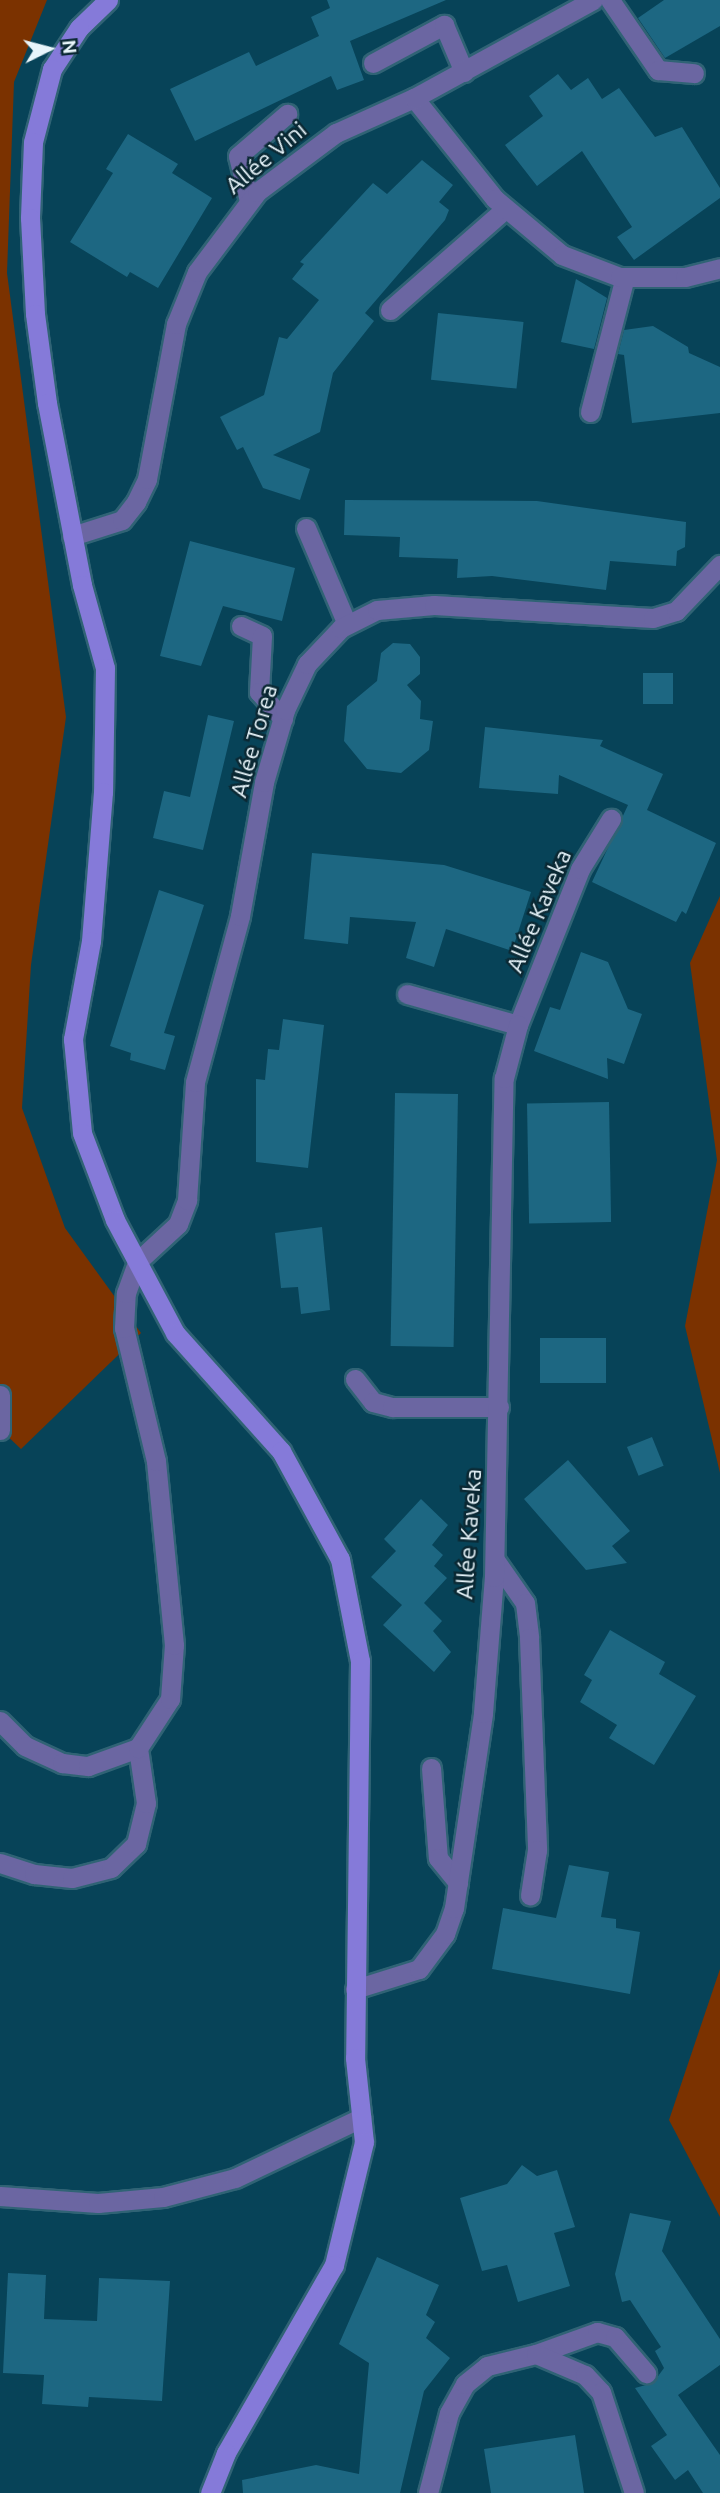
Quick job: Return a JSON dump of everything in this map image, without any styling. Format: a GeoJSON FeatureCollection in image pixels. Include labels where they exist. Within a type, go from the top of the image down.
{"type":"FeatureCollection","features":[{"type":"Feature","properties":{"kind":"main road"},"geometry":{"type":"LineString","coordinates":[[108,0],[79,28],[52,69],[33,142],[35,314],[72,536],[105,668],[103,792],[92,928],[72,1039],[82,1133],[137,1262],[175,1333],[281,1451],[340,1559],[360,1661],[355,1989],[364,2142],[334,2265],[226,2453],[210,2493]]}},
{"type":"Feature","properties":{"kind":"street","name":"Allée Vini"},"geometry":{"type":"LineString","coordinates":[[72,536],[122,520],[136,502],[147,479],[176,324],[197,272],[248,201],[336,133],[414,98],[593,0]]}},
{"type":"Feature","properties":{"kind":"street"},"geometry":{"type":"LineString","coordinates":[[610,0],[658,70],[694,73]]}},
{"type":"Feature","properties":{"kind":"street"},"geometry":{"type":"LineString","coordinates":[[373,64],[444,25],[464,72]]}},
{"type":"Feature","properties":{"kind":"street"},"geometry":{"type":"LineString","coordinates":[[414,98],[505,209],[562,255],[625,277],[685,277],[720,268]]}},
{"type":"Feature","properties":{"kind":"street"},"geometry":{"type":"LineString","coordinates":[[248,201],[238,156],[287,114]]}},
{"type":"Feature","properties":{"kind":"street"},"geometry":{"type":"LineString","coordinates":[[390,310],[505,209]]}},
{"type":"Feature","properties":{"kind":"street"},"geometry":{"type":"LineString","coordinates":[[590,412],[625,277]]}},
{"type":"Feature","properties":{"kind":"street"},"geometry":{"type":"LineString","coordinates":[[306,528],[348,624]]}},
{"type":"Feature","properties":{"kind":"street","name":"Allée Torea"},"geometry":{"type":"LineString","coordinates":[[137,1262],[178,1224],[187,1200],[195,1082],[240,916],[264,782],[283,719],[307,664],[348,624],[377,610],[433,605],[653,618],[676,611],[720,565]]}},
{"type":"Feature","properties":{"kind":"street"},"geometry":{"type":"LineString","coordinates":[[241,625],[262,636],[259,692],[283,719]]}},
{"type":"Feature","properties":{"kind":"street","name":"Allée Kaveka"},"geometry":{"type":"LineString","coordinates":[[355,1989],[419,1969],[445,1934],[458,1883],[483,1713],[495,1560],[503,1078],[518,1025],[580,869],[611,819]]}},
{"type":"Feature","properties":{"kind":"street"},"geometry":{"type":"LineString","coordinates":[[407,994],[518,1025]]}},
{"type":"Feature","properties":{"kind":"street"},"geometry":{"type":"LineString","coordinates":[[0,1721],[25,1746],[62,1763],[88,1766],[138,1748],[170,1699],[174,1645],[156,1461],[124,1328],[127,1293],[137,1262]]}},
{"type":"Feature","properties":{"kind":"street"},"geometry":{"type":"LineString","coordinates":[[355,1380],[373,1402],[392,1407],[499,1407]]}},
{"type":"Feature","properties":{"kind":"street"},"geometry":{"type":"LineString","coordinates":[[0,1395],[0,1430]]}},
{"type":"Feature","properties":{"kind":"street"},"geometry":{"type":"LineString","coordinates":[[495,1560],[525,1603],[529,1638],[537,1850],[530,1895]]}},
{"type":"Feature","properties":{"kind":"street"},"geometry":{"type":"LineString","coordinates":[[0,1863],[72,1878],[111,1868],[136,1843],[146,1803],[138,1748]]}},
{"type":"Feature","properties":{"kind":"street"},"geometry":{"type":"LineString","coordinates":[[431,1768],[438,1858],[458,1883]]}},
{"type":"Feature","properties":{"kind":"street"},"geometry":{"type":"LineString","coordinates":[[0,2196],[98,2203],[163,2197],[234,2178],[362,2118]]}},
{"type":"Feature","properties":{"kind":"street"},"geometry":{"type":"LineString","coordinates":[[428,2493],[449,2413],[465,2385],[486,2365],[536,2354],[597,2332],[615,2337],[646,2373]]}},
{"type":"Feature","properties":{"kind":"street"},"geometry":{"type":"LineString","coordinates":[[536,2354],[585,2375],[601,2392],[634,2493]]}},
{"type":"Feature","properties":{"kind":"shaded area"},"geometry":{"type":"Polygon","coordinates":[[[0,0],[47,0],[14,82],[7,273],[66,717],[31,965],[22,1108],[65,1228],[141,1333],[21,1449],[0,1429],[0,0]]]}},
{"type":"Feature","properties":{"kind":"shaded area"},"geometry":{"type":"Polygon","coordinates":[[[720,896],[720,1473],[685,1326],[717,1160],[690,963],[720,896]]]}},
{"type":"Feature","properties":{"kind":"shaded area"},"geometry":{"type":"Polygon","coordinates":[[[720,1969],[720,2217],[669,2120],[720,1969]]]}},
{"type":"Feature","properties":{"kind":"building"},"geometry":{"type":"Polygon","coordinates":[[[327,0],[446,0],[350,41],[364,80],[337,90],[331,76],[195,141],[170,89],[249,52],[256,66],[319,36],[311,17],[330,8],[327,0]]]}},
{"type":"Feature","properties":{"kind":"building"},"geometry":{"type":"Polygon","coordinates":[[[664,0],[720,0],[720,26],[665,58],[638,18],[664,0]]]}},
{"type":"Feature","properties":{"kind":"building"},"geometry":{"type":"Polygon","coordinates":[[[558,74],[571,90],[588,78],[602,99],[619,88],[655,137],[682,127],[720,188],[720,198],[634,260],[617,237],[632,227],[582,151],[537,186],[505,145],[543,116],[529,96],[558,74]]]}},
{"type":"Feature","properties":{"kind":"building"},"geometry":{"type":"Polygon","coordinates":[[[128,134],[178,164],[172,173],[212,198],[158,288],[130,272],[127,277],[70,242],[113,173],[106,169],[128,134]]]}},
{"type":"Feature","properties":{"kind":"building"},"geometry":{"type":"Polygon","coordinates":[[[422,160],[453,185],[439,202],[449,210],[445,220],[365,313],[374,321],[333,373],[320,432],[273,455],[310,469],[300,500],[263,488],[243,447],[237,450],[220,417],[264,395],[279,337],[287,339],[319,300],[292,279],[304,264],[300,262],[373,183],[387,194],[422,160]]]}},
{"type":"Feature","properties":{"kind":"building"},"geometry":{"type":"Polygon","coordinates":[[[576,279],[607,298],[594,349],[561,342],[576,279]]]}},
{"type":"Feature","properties":{"kind":"building"},"geometry":{"type":"Polygon","coordinates":[[[438,313],[524,322],[517,389],[431,380],[438,313]]]}},
{"type":"Feature","properties":{"kind":"building"},"geometry":{"type":"Polygon","coordinates":[[[653,326],[688,347],[689,353],[720,367],[720,413],[632,423],[624,355],[618,354],[624,330],[653,326]]]}},
{"type":"Feature","properties":{"kind":"building"},"geometry":{"type":"Polygon","coordinates":[[[345,500],[537,501],[686,522],[685,547],[677,551],[676,566],[610,561],[606,590],[492,576],[457,578],[458,559],[399,557],[400,537],[344,535],[345,500]]]}},
{"type":"Feature","properties":{"kind":"building"},"geometry":{"type":"Polygon","coordinates":[[[190,541],[295,568],[282,621],[223,606],[201,666],[160,656],[190,541]]]}},
{"type":"Feature","properties":{"kind":"building"},"geometry":{"type":"Polygon","coordinates":[[[393,643],[410,644],[420,657],[420,674],[407,685],[421,701],[420,719],[433,721],[429,750],[401,773],[367,769],[344,741],[347,706],[377,681],[381,653],[393,643]]]}},
{"type":"Feature","properties":{"kind":"building"},"geometry":{"type":"Polygon","coordinates":[[[643,673],[673,673],[673,704],[643,704],[643,673]]]}},
{"type":"Feature","properties":{"kind":"building"},"geometry":{"type":"Polygon","coordinates":[[[208,715],[234,721],[203,850],[153,838],[164,791],[190,797],[208,715]]]}},
{"type":"Feature","properties":{"kind":"building"},"geometry":{"type":"Polygon","coordinates":[[[485,727],[603,740],[600,746],[663,774],[647,810],[716,843],[686,914],[682,911],[676,922],[592,882],[628,805],[559,775],[558,794],[479,788],[485,727]]]}},
{"type":"Feature","properties":{"kind":"building"},"geometry":{"type":"Polygon","coordinates":[[[312,853],[444,865],[531,892],[512,951],[446,929],[434,967],[406,958],[416,922],[350,917],[348,944],[304,939],[312,853]]]}},
{"type":"Feature","properties":{"kind":"building"},"geometry":{"type":"Polygon","coordinates":[[[159,890],[204,905],[164,1033],[175,1036],[165,1070],[130,1060],[131,1053],[110,1046],[159,890]]]}},
{"type":"Feature","properties":{"kind":"building"},"geometry":{"type":"Polygon","coordinates":[[[581,952],[608,962],[628,1009],[642,1014],[624,1064],[607,1058],[608,1079],[534,1051],[550,1007],[560,1010],[581,952]]]}},
{"type":"Feature","properties":{"kind":"building"},"geometry":{"type":"Polygon","coordinates":[[[283,1019],[324,1025],[308,1168],[256,1162],[256,1079],[265,1080],[268,1049],[279,1050],[283,1019]]]}},
{"type":"Feature","properties":{"kind":"building"},"geometry":{"type":"Polygon","coordinates":[[[395,1093],[458,1094],[454,1347],[391,1346],[395,1093]]]}},
{"type":"Feature","properties":{"kind":"building"},"geometry":{"type":"Polygon","coordinates":[[[609,1102],[611,1222],[529,1223],[527,1103],[609,1102]]]}},
{"type":"Feature","properties":{"kind":"building"},"geometry":{"type":"Polygon","coordinates":[[[322,1227],[330,1310],[301,1314],[298,1287],[281,1288],[275,1233],[322,1227]]]}},
{"type":"Feature","properties":{"kind":"building"},"geometry":{"type":"Polygon","coordinates":[[[540,1338],[606,1338],[606,1383],[540,1383],[540,1338]]]}},
{"type":"Feature","properties":{"kind":"building"},"geometry":{"type":"Polygon","coordinates":[[[652,1437],[664,1466],[639,1476],[627,1447],[652,1437]]]}},
{"type":"Feature","properties":{"kind":"building"},"geometry":{"type":"Polygon","coordinates":[[[568,1460],[630,1531],[612,1546],[627,1563],[586,1570],[524,1499],[568,1460]]]}},
{"type":"Feature","properties":{"kind":"building"},"geometry":{"type":"Polygon","coordinates":[[[421,1499],[448,1525],[432,1545],[443,1555],[434,1566],[447,1578],[424,1603],[442,1621],[433,1631],[451,1652],[434,1672],[383,1625],[402,1605],[371,1577],[396,1551],[384,1539],[421,1499]]]}},
{"type":"Feature","properties":{"kind":"building"},"geometry":{"type":"Polygon","coordinates":[[[610,1630],[665,1662],[659,1674],[696,1696],[654,1765],[609,1738],[617,1725],[580,1702],[592,1680],[584,1675],[610,1630]]]}},
{"type":"Feature","properties":{"kind":"building"},"geometry":{"type":"Polygon","coordinates":[[[569,1865],[609,1872],[601,1917],[616,1919],[616,1928],[640,1932],[630,1994],[492,1969],[503,1908],[556,1918],[569,1865]]]}},
{"type":"Feature","properties":{"kind":"building"},"geometry":{"type":"Polygon","coordinates":[[[522,2165],[537,2176],[557,2170],[575,2227],[554,2233],[570,2286],[518,2302],[507,2265],[482,2271],[460,2198],[507,2184],[522,2165]]]}},
{"type":"Feature","properties":{"kind":"building"},"geometry":{"type":"Polygon","coordinates":[[[630,2213],[671,2221],[662,2251],[720,2339],[720,2365],[678,2395],[720,2455],[720,2493],[703,2493],[688,2470],[675,2480],[651,2446],[667,2435],[635,2388],[653,2383],[664,2368],[655,2351],[661,2347],[630,2300],[622,2302],[615,2274],[630,2213]]]}},
{"type":"Feature","properties":{"kind":"building"},"geometry":{"type":"Polygon","coordinates":[[[377,2257],[439,2285],[426,2315],[435,2322],[426,2338],[450,2358],[424,2391],[400,2493],[243,2493],[242,2480],[316,2465],[359,2474],[369,2363],[339,2344],[377,2257]]]}},
{"type":"Feature","properties":{"kind":"building"},"geometry":{"type":"Polygon","coordinates":[[[8,2273],[46,2275],[44,2319],[97,2321],[99,2278],[170,2281],[162,2401],[89,2397],[88,2407],[42,2404],[44,2375],[3,2373],[8,2273]]]}},
{"type":"Feature","properties":{"kind":"building"},"geometry":{"type":"Polygon","coordinates":[[[575,2435],[584,2493],[491,2493],[484,2449],[575,2435]]]}}]}
